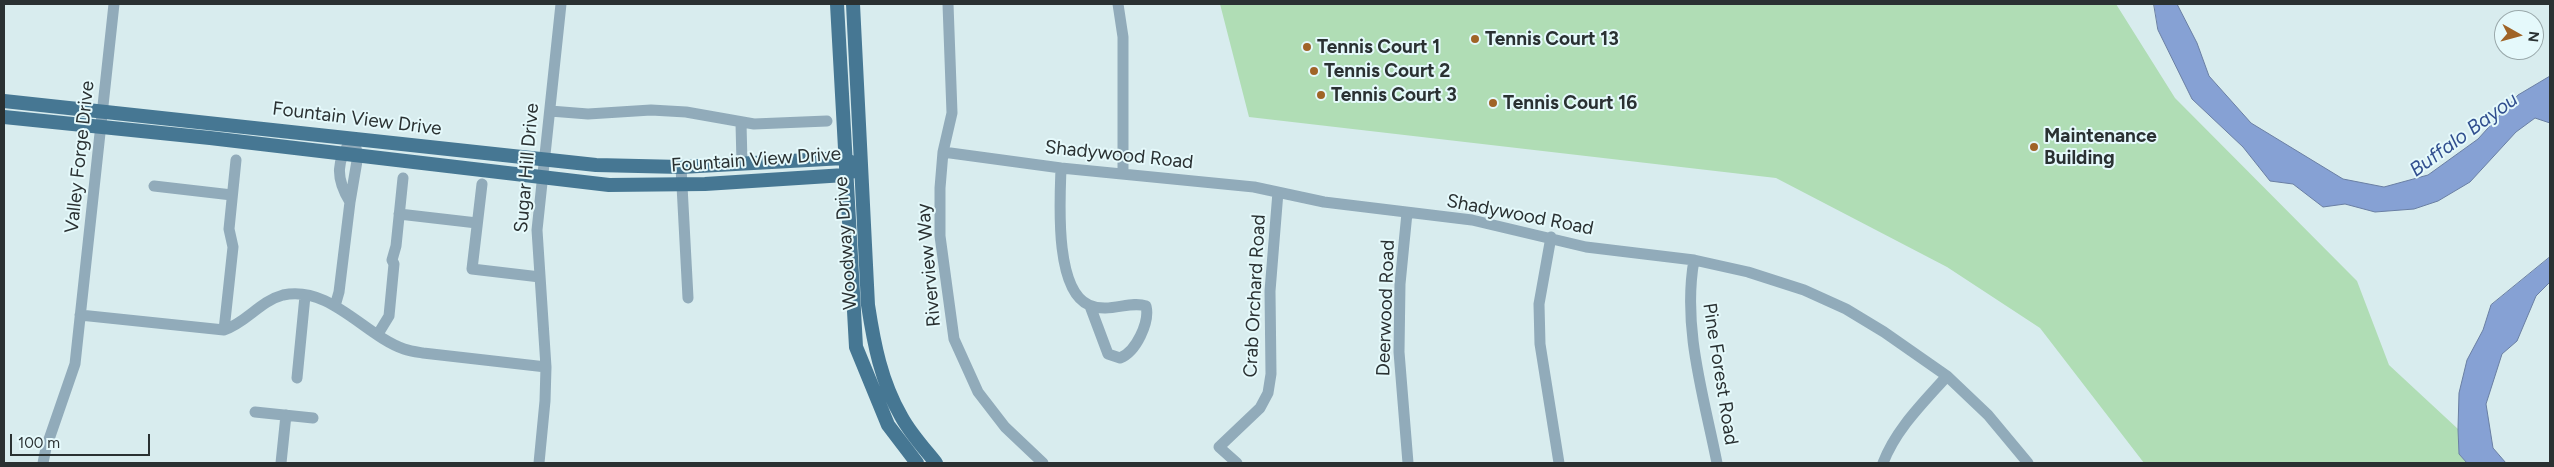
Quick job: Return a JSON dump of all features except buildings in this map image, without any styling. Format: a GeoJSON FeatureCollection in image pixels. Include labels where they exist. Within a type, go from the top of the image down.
{"type":"FeatureCollection","features":[{"type":"Feature","properties":{"kind":"main road","name":"Woodway Drive"},"geometry":{"type":"LineString","coordinates":[[837,4],[852,305],[856,347],[888,425],[917,463]]}},
{"type":"Feature","properties":{"kind":"main road","name":"Woodway Drive"},"geometry":{"type":"LineString","coordinates":[[853,4],[868,305],[873,342],[882,374],[901,417],[936,463]]}},
{"type":"Feature","properties":{"kind":"main road","name":"Fountain View Drive"},"geometry":{"type":"LineString","coordinates":[[4,100],[101,112],[211,121],[596,165],[681,167],[844,158],[860,168]]}},
{"type":"Feature","properties":{"kind":"main road","name":"Fountain View Drive"},"geometry":{"type":"LineString","coordinates":[[4,117],[358,155],[609,185],[681,185],[845,175],[860,168]]}},
{"type":"Feature","properties":{"kind":"main road"},"geometry":{"type":"LineString","coordinates":[[852,305],[868,305]]}},
{"type":"Feature","properties":{"kind":"street","name":"Valley Forge Drive"},"geometry":{"type":"LineString","coordinates":[[44,463],[46,448],[73,371],[114,4]]}},
{"type":"Feature","properties":{"kind":"street","name":"Sugar Hill Drive"},"geometry":{"type":"LineString","coordinates":[[539,463],[545,401],[546,366],[536,230],[561,4]]}},
{"type":"Feature","properties":{"kind":"street","name":"Riverview Way"},"geometry":{"type":"LineString","coordinates":[[948,4],[952,113],[943,152],[940,188],[940,236],[954,338],[978,392],[1005,427],[1043,463]]}},
{"type":"Feature","properties":{"kind":"street"},"geometry":{"type":"LineString","coordinates":[[1118,4],[1123,37],[1123,172]]}},
{"type":"Feature","properties":{"kind":"street"},"geometry":{"type":"LineString","coordinates":[[550,111],[594,114],[642,110],[686,112],[741,123],[767,125],[827,121]]}},
{"type":"Feature","properties":{"kind":"street"},"geometry":{"type":"LineString","coordinates":[[741,123],[742,163]]}},
{"type":"Feature","properties":{"kind":"street"},"geometry":{"type":"LineString","coordinates":[[350,202],[340,186],[341,154],[353,138]]}},
{"type":"Feature","properties":{"kind":"street"},"geometry":{"type":"LineString","coordinates":[[335,306],[339,292],[358,155],[353,138]]}},
{"type":"Feature","properties":{"kind":"street","name":"Shadywood Road"},"geometry":{"type":"LineString","coordinates":[[943,152],[1061,168],[1123,172],[1254,187],[1407,213],[1472,220],[1551,237],[1586,247],[1694,260],[1748,272],[1804,290],[1846,309],[1884,332],[1947,376],[1988,415],[2028,463]]}},
{"type":"Feature","properties":{"kind":"street"},"geometry":{"type":"LineString","coordinates":[[224,330],[233,247],[229,229],[236,160]]}},
{"type":"Feature","properties":{"kind":"street"},"geometry":{"type":"LineString","coordinates":[[681,167],[688,298]]}},
{"type":"Feature","properties":{"kind":"street"},"geometry":{"type":"LineString","coordinates":[[1061,168],[1060,217],[1069,279],[1080,299],[1090,306],[1115,309],[1140,303],[1146,306],[1148,313],[1131,352],[1120,358],[1108,354],[1090,306]]}},
{"type":"Feature","properties":{"kind":"street"},"geometry":{"type":"LineString","coordinates":[[378,334],[389,316],[394,264],[392,260],[396,246],[403,178]]}},
{"type":"Feature","properties":{"kind":"street"},"geometry":{"type":"LineString","coordinates":[[482,184],[472,269],[540,277]]}},
{"type":"Feature","properties":{"kind":"street"},"geometry":{"type":"LineString","coordinates":[[154,186],[232,195]]}},
{"type":"Feature","properties":{"kind":"street","name":"Crab Orchard Road"},"geometry":{"type":"LineString","coordinates":[[1237,463],[1219,447],[1260,408],[1268,393],[1270,291],[1278,192]]}},
{"type":"Feature","properties":{"kind":"street","name":"Deerwood Road"},"geometry":{"type":"LineString","coordinates":[[1407,213],[1400,284],[1398,352],[1408,463]]}},
{"type":"Feature","properties":{"kind":"street"},"geometry":{"type":"LineString","coordinates":[[399,214],[478,223]]}},
{"type":"Feature","properties":{"kind":"street"},"geometry":{"type":"LineString","coordinates":[[1551,237],[1539,304],[1540,334],[1559,463]]}},
{"type":"Feature","properties":{"kind":"street","name":"Pine Forest Road"},"geometry":{"type":"LineString","coordinates":[[1694,260],[1689,287],[1690,325],[1717,463]]}},
{"type":"Feature","properties":{"kind":"street"},"geometry":{"type":"LineString","coordinates":[[80,314],[224,330],[235,327],[269,301],[283,295],[305,296],[319,298],[335,306],[403,349],[423,353],[546,366]]}},
{"type":"Feature","properties":{"kind":"street"},"geometry":{"type":"LineString","coordinates":[[296,378],[305,296]]}},
{"type":"Feature","properties":{"kind":"street"},"geometry":{"type":"LineString","coordinates":[[1883,463],[1889,448],[1910,418],[1947,376]]}},
{"type":"Feature","properties":{"kind":"street"},"geometry":{"type":"LineString","coordinates":[[255,412],[313,418]]}},
{"type":"Feature","properties":{"kind":"street"},"geometry":{"type":"LineString","coordinates":[[280,463],[286,415]]}},
{"type":"Feature","properties":{"kind":"green space"},"geometry":{"type":"Polygon","coordinates":[[[1220,4],[2116,4],[2175,98],[2357,281],[2389,365],[2458,429],[2459,454],[2467,463],[2144,463],[2040,328],[1947,267],[1776,178],[1249,117],[1220,4]]]}},
{"type":"Feature","properties":{"kind":"water"},"geometry":{"type":"Polygon","coordinates":[[[2154,4],[2177,4],[2197,43],[2209,76],[2251,123],[2343,179],[2384,187],[2428,175],[2478,139],[2518,95],[2550,76],[2550,123],[2535,118],[2516,132],[2470,182],[2438,201],[2414,209],[2375,212],[2345,204],[2323,207],[2293,184],[2270,181],[2243,147],[2192,99],[2158,30],[2154,4]]]}},
{"type":"Feature","properties":{"kind":"water"},"geometry":{"type":"Polygon","coordinates":[[[2550,257],[2550,282],[2536,296],[2517,341],[2502,354],[2486,404],[2493,448],[2506,463],[2467,463],[2459,454],[2458,429],[2459,393],[2467,360],[2483,330],[2491,305],[2550,257]]]}},
{"type":"Feature","properties":{"kind":"place","name":"Tennis Court 13"},"geometry":{"type":"Point","coordinates":[1475,39]}},
{"type":"Feature","properties":{"kind":"place","name":"Tennis Court 1"},"geometry":{"type":"Point","coordinates":[1307,47]}},
{"type":"Feature","properties":{"kind":"place","name":"Tennis Court 2"},"geometry":{"type":"Point","coordinates":[1314,71]}},
{"type":"Feature","properties":{"kind":"place","name":"Tennis Court 3"},"geometry":{"type":"Point","coordinates":[1321,95]}},
{"type":"Feature","properties":{"kind":"place","name":"Tennis Court 16"},"geometry":{"type":"Point","coordinates":[1493,103]}},
{"type":"Feature","properties":{"kind":"place","name":"Maintenance Building"},"geometry":{"type":"Point","coordinates":[2034,147]}},
{"type":"Feature","properties":{"kind":"water label","name":"Buffalo Bayou"},"geometry":{"type":"Point","coordinates":[2464,135]}}]}
